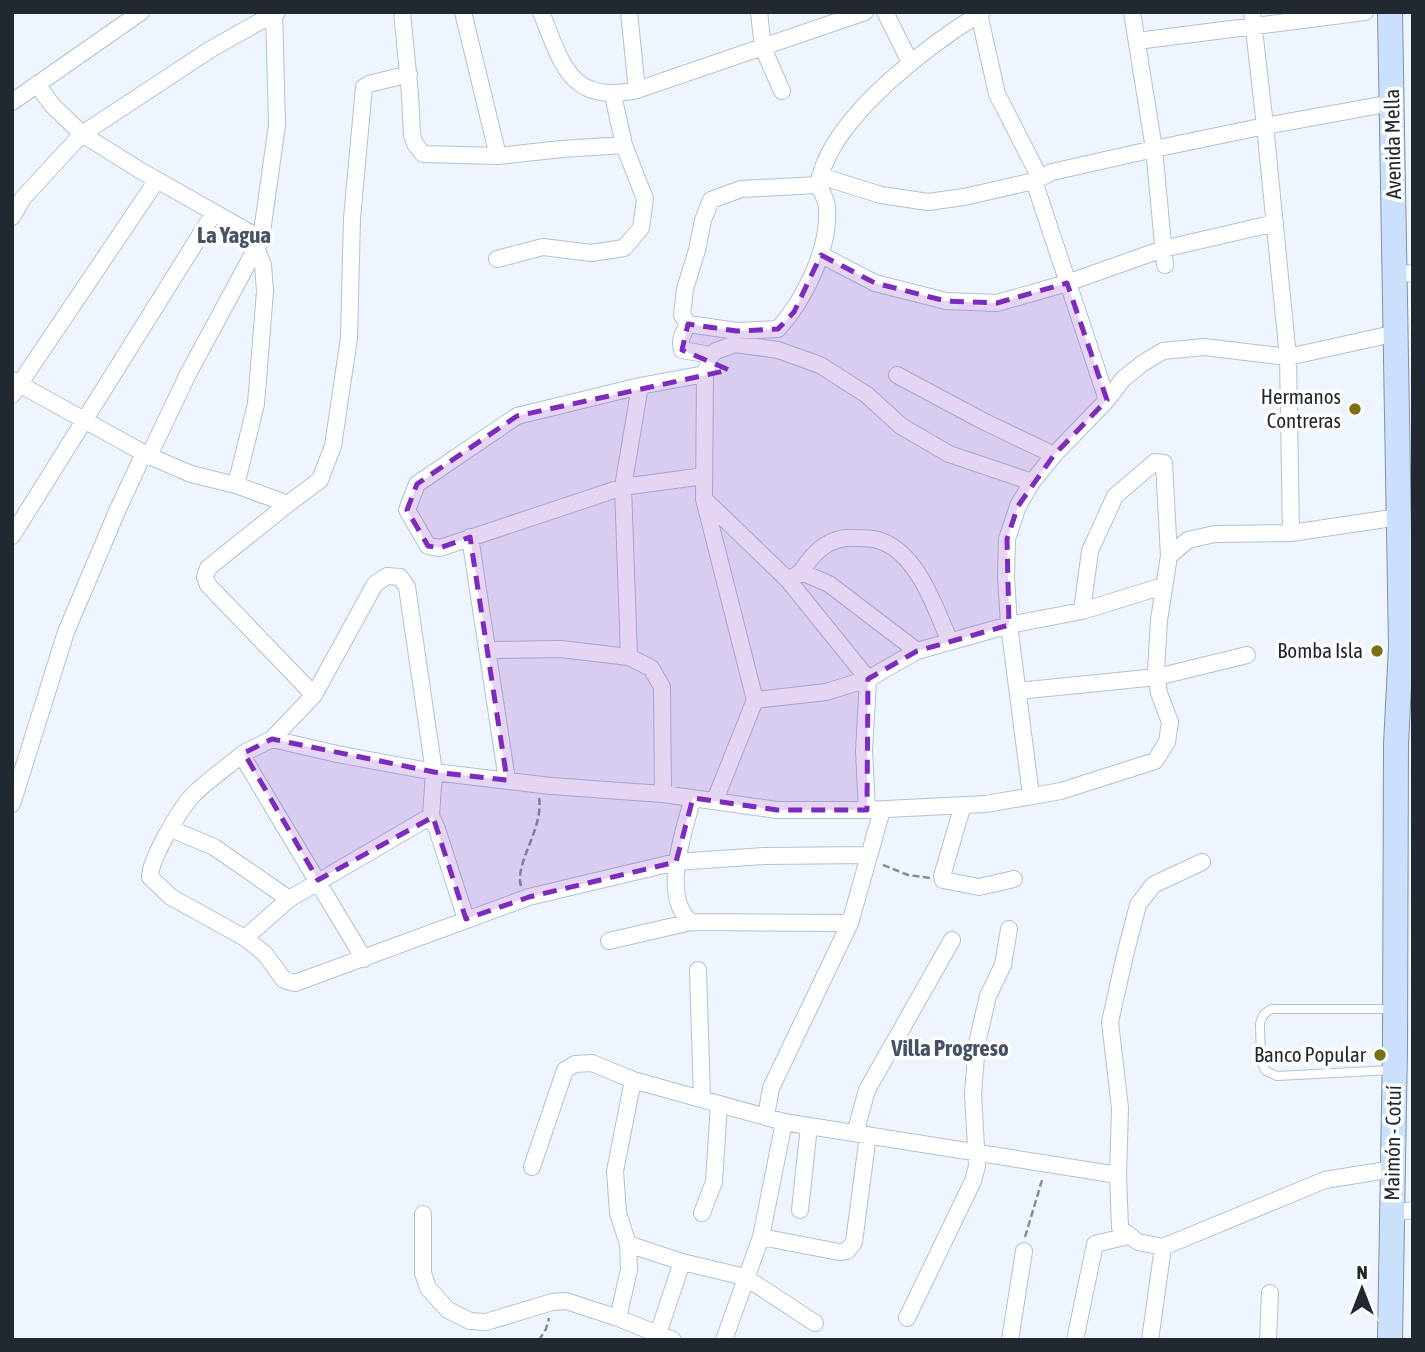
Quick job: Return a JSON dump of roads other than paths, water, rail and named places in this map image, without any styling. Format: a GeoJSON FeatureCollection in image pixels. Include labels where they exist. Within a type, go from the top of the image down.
{"type":"FeatureCollection","features":[{"type":"Feature","properties":{"kind":"main road","name":"Avenida Mella"},"geometry":{"type":"LineString","coordinates":[[1390,12],[1395,194],[1403,274]]}},
{"type":"Feature","properties":{"kind":"main road","name":"Maimón - Cotuí"},"geometry":{"type":"LineString","coordinates":[[1390,1340],[1402,1212],[1393,1169],[1401,1055],[1395,1009],[1407,647],[1406,576],[1399,517],[1405,380],[1396,333],[1403,274]]}},
{"type":"Feature","properties":{"kind":"street"},"geometry":{"type":"LineString","coordinates":[[12,102],[141,12]]}},
{"type":"Feature","properties":{"kind":"street"},"geometry":{"type":"LineString","coordinates":[[402,12],[412,135],[423,154],[498,156],[624,145]]}},
{"type":"Feature","properties":{"kind":"street"},"geometry":{"type":"LineString","coordinates":[[463,12],[498,156]]}},
{"type":"Feature","properties":{"kind":"street"},"geometry":{"type":"LineString","coordinates":[[541,12],[560,61],[571,75],[587,89],[614,95],[637,90],[865,12]]}},
{"type":"Feature","properties":{"kind":"street"},"geometry":{"type":"LineString","coordinates":[[629,12],[637,90]]}},
{"type":"Feature","properties":{"kind":"street"},"geometry":{"type":"LineString","coordinates":[[759,12],[763,48],[782,91]]}},
{"type":"Feature","properties":{"kind":"street"},"geometry":{"type":"LineString","coordinates":[[885,12],[910,62]]}},
{"type":"Feature","properties":{"kind":"street"},"geometry":{"type":"LineString","coordinates":[[1132,12],[1154,149],[1164,257]]}},
{"type":"Feature","properties":{"kind":"street"},"geometry":{"type":"LineString","coordinates":[[1137,41],[1253,18],[1365,12]]}},
{"type":"Feature","properties":{"kind":"street"},"geometry":{"type":"LineString","coordinates":[[12,218],[23,198],[82,134],[211,49],[275,13],[277,125],[258,243],[118,509],[66,632],[12,804]]}},
{"type":"Feature","properties":{"kind":"street"},"geometry":{"type":"LineString","coordinates":[[1107,400],[1037,179],[998,94],[981,13],[910,62],[835,142],[819,180],[827,204],[826,232],[821,256],[794,312],[778,329],[737,331],[688,324],[682,315],[685,289],[711,200],[741,189],[819,180],[881,195],[928,202],[964,197],[1037,179],[1052,172],[1154,149],[1392,103]]}},
{"type":"Feature","properties":{"kind":"street"},"geometry":{"type":"LineString","coordinates":[[1253,18],[1288,358],[1290,533]]}},
{"type":"Feature","properties":{"kind":"street"},"geometry":{"type":"LineString","coordinates":[[314,695],[208,585],[205,577],[208,568],[320,480],[333,446],[349,338],[352,218],[364,87],[369,83],[408,74]]}},
{"type":"Feature","properties":{"kind":"street"},"geometry":{"type":"LineString","coordinates":[[37,84],[52,105],[82,134],[214,213],[258,243],[265,291],[256,404],[236,485]]}},
{"type":"Feature","properties":{"kind":"street"},"geometry":{"type":"LineString","coordinates":[[498,259],[543,247],[591,253],[624,248],[641,228],[645,199],[624,145],[614,95]]}},
{"type":"Feature","properties":{"kind":"street"},"geometry":{"type":"LineString","coordinates":[[156,180],[15,386],[191,474],[236,485],[288,504]]}},
{"type":"Feature","properties":{"kind":"street"},"geometry":{"type":"LineString","coordinates":[[12,537],[83,419],[214,213]]}},
{"type":"Feature","properties":{"kind":"street"},"geometry":{"type":"LineString","coordinates":[[821,256],[875,283],[946,301],[997,303],[1275,223]]}},
{"type":"Feature","properties":{"kind":"street"},"geometry":{"type":"LineString","coordinates":[[688,324],[683,333],[682,350],[711,355]]}},
{"type":"Feature","properties":{"kind":"street"},"geometry":{"type":"LineString","coordinates":[[1031,795],[1009,625],[1006,577],[1007,539],[1018,506],[1032,482],[1124,379],[1163,351],[1204,347],[1288,358],[1396,333]]}},
{"type":"Feature","properties":{"kind":"street"},"geometry":{"type":"LineString","coordinates":[[715,800],[755,700],[704,499],[705,374],[711,355],[735,344],[778,350],[820,365],[867,395],[901,426],[949,454],[1032,482]]}},
{"type":"Feature","properties":{"kind":"street"},"geometry":{"type":"LineString","coordinates":[[704,476],[623,487],[440,548],[428,546],[407,510],[417,484],[517,416],[640,386],[705,374]]}},
{"type":"Feature","properties":{"kind":"street"},"geometry":{"type":"LineString","coordinates":[[897,375],[1054,455]]}},
{"type":"Feature","properties":{"kind":"street"},"geometry":{"type":"LineString","coordinates":[[629,657],[623,487],[640,386]]}},
{"type":"Feature","properties":{"kind":"street"},"geometry":{"type":"LineString","coordinates":[[272,739],[434,772],[533,784],[663,794],[777,810],[874,810],[986,804],[1061,792],[1155,761],[1167,742],[1170,722],[1159,692],[1156,646],[1169,556],[1164,463],[1155,462],[1115,496],[1090,551],[1082,611]]}},
{"type":"Feature","properties":{"kind":"street"},"geometry":{"type":"LineString","coordinates":[[704,499],[795,576],[868,679],[864,751],[874,810],[869,855],[850,923],[771,1088],[766,1116]]}},
{"type":"Feature","properties":{"kind":"street"},"geometry":{"type":"LineString","coordinates":[[1169,556],[1188,540],[1215,534],[1290,533],[1399,517]]}},
{"type":"Feature","properties":{"kind":"street"},"geometry":{"type":"LineString","coordinates":[[470,537],[508,780]]}},
{"type":"Feature","properties":{"kind":"street"},"geometry":{"type":"LineString","coordinates":[[795,576],[823,545],[845,537],[877,540],[897,550],[924,582],[950,642]]}},
{"type":"Feature","properties":{"kind":"street"},"geometry":{"type":"LineString","coordinates":[[466,919],[431,816],[434,772],[407,587],[400,577],[387,576],[375,584],[314,695],[272,739],[244,753],[192,796],[150,869],[150,877],[172,897],[245,938],[265,954],[284,980],[295,983],[529,897],[676,862],[764,856],[869,855]]}},
{"type":"Feature","properties":{"kind":"street"},"geometry":{"type":"LineString","coordinates":[[795,576],[829,584],[916,651]]}},
{"type":"Feature","properties":{"kind":"street"},"geometry":{"type":"LineString","coordinates":[[755,700],[826,692],[868,679],[916,651],[1009,625],[1082,611],[1163,586]]}},
{"type":"Feature","properties":{"kind":"street"},"geometry":{"type":"LineString","coordinates":[[487,650],[561,649],[629,657],[650,668],[662,687],[663,794]]}},
{"type":"Feature","properties":{"kind":"street"},"geometry":{"type":"LineString","coordinates":[[1018,691],[1157,677],[1247,655]]}},
{"type":"Feature","properties":{"kind":"street"},"geometry":{"type":"LineString","coordinates":[[244,753],[244,759],[364,959]]}},
{"type":"Feature","properties":{"kind":"street"},"geometry":{"type":"LineString","coordinates":[[691,922],[678,906],[676,862],[693,798]]}},
{"type":"Feature","properties":{"kind":"street"},"geometry":{"type":"LineString","coordinates":[[963,805],[943,880],[979,887],[1014,878]]}},
{"type":"Feature","properties":{"kind":"street"},"geometry":{"type":"LineString","coordinates":[[245,938],[289,899],[431,816]]}},
{"type":"Feature","properties":{"kind":"street"},"geometry":{"type":"LineString","coordinates":[[171,829],[214,847],[289,899]]}},
{"type":"Feature","properties":{"kind":"street"},"geometry":{"type":"LineString","coordinates":[[1202,862],[1153,885],[1138,905],[1110,1022],[1120,1108],[1120,1228],[1138,1242],[1163,1247],[1325,1180],[1393,1169]]}},
{"type":"Feature","properties":{"kind":"street"},"geometry":{"type":"LineString","coordinates":[[609,941],[691,922],[850,923]]}},
{"type":"Feature","properties":{"kind":"street"},"geometry":{"type":"LineString","coordinates":[[906,1318],[973,1181],[976,1152],[973,1094],[976,1043],[988,996],[1003,965],[1009,929]]}},
{"type":"Feature","properties":{"kind":"street"},"geometry":{"type":"LineString","coordinates":[[761,1237],[839,1252],[847,1251],[853,1242],[867,1090],[952,940]]}},
{"type":"Feature","properties":{"kind":"street"},"geometry":{"type":"LineString","coordinates":[[698,970],[702,1099]]}},
{"type":"Feature","properties":{"kind":"street"},"geometry":{"type":"LineString","coordinates":[[531,1167],[565,1070],[575,1065],[592,1063],[633,1080],[783,1122],[1118,1175]]}},
{"type":"Feature","properties":{"kind":"street"},"geometry":{"type":"LineString","coordinates":[[618,1318],[629,1270],[628,1244],[618,1213],[615,1171],[633,1080]]}},
{"type":"Feature","properties":{"kind":"street"},"geometry":{"type":"LineString","coordinates":[[702,1213],[714,1182],[719,1104]]}},
{"type":"Feature","properties":{"kind":"street"},"geometry":{"type":"LineString","coordinates":[[724,1340],[761,1237],[783,1122]]}},
{"type":"Feature","properties":{"kind":"street"},"geometry":{"type":"LineString","coordinates":[[800,1210],[809,1126]]}},
{"type":"Feature","properties":{"kind":"street"},"geometry":{"type":"LineString","coordinates":[[423,1214],[423,1273],[428,1288],[448,1310],[470,1321],[486,1322],[552,1302],[566,1301],[665,1337],[682,1262]]}},
{"type":"Feature","properties":{"kind":"street"},"geometry":{"type":"LineString","coordinates":[[1075,1340],[1095,1244],[1128,1236]]}},
{"type":"Feature","properties":{"kind":"street"},"geometry":{"type":"LineString","coordinates":[[628,1244],[682,1262],[745,1277],[815,1323]]}},
{"type":"Feature","properties":{"kind":"street"},"geometry":{"type":"LineString","coordinates":[[1150,1340],[1163,1247]]}},
{"type":"Feature","properties":{"kind":"street"},"geometry":{"type":"LineString","coordinates":[[1010,1340],[1024,1251]]}},
{"type":"Feature","properties":{"kind":"street"},"geometry":{"type":"LineString","coordinates":[[1268,1340],[1270,1293]]}},
{"type":"Feature","properties":{"kind":"lane"},"geometry":{"type":"LineString","coordinates":[[1395,1009],[1271,1009],[1264,1014],[1260,1023],[1261,1062],[1266,1071],[1277,1076],[1401,1055]]}},
{"type":"Feature","properties":{"kind":"place","name":"Hermanos Contreras"},"geometry":{"type":"Point","coordinates":[1355,409]}},
{"type":"Feature","properties":{"kind":"place","name":"Bomba Isla"},"geometry":{"type":"Point","coordinates":[1377,651]}},
{"type":"Feature","properties":{"kind":"place","name":"Banco Popular"},"geometry":{"type":"Point","coordinates":[1380,1055]}},
{"type":"Feature","properties":{"kind":"district","name":"La Yagua"},"geometry":{"type":"Point","coordinates":[234,235]}},
{"type":"Feature","properties":{"kind":"district","name":"Villa Progreso"},"geometry":{"type":"Point","coordinates":[950,1048]}}]}
